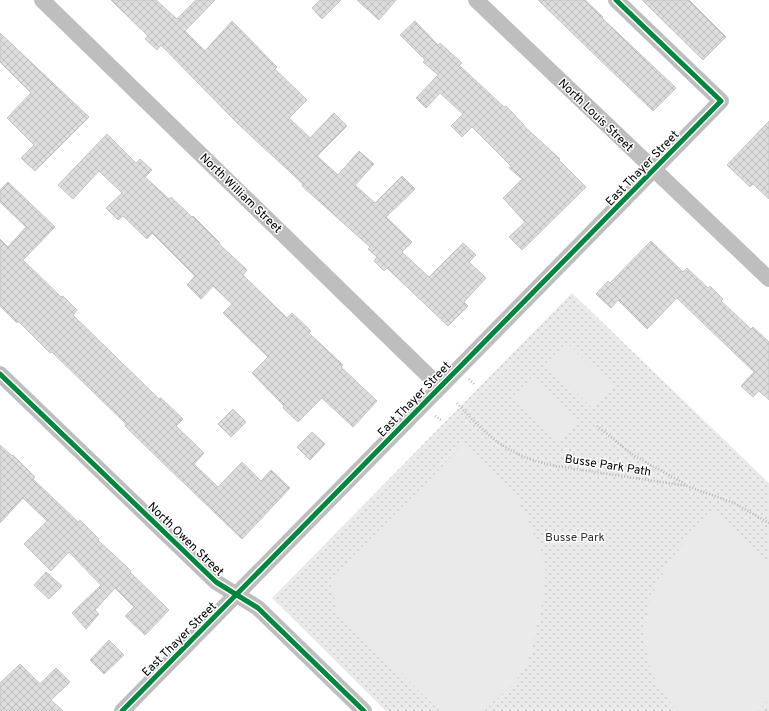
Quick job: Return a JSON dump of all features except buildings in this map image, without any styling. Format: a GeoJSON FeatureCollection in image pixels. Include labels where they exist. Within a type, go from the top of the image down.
{"type":"FeatureCollection","features":[{"type":"Feature","properties":{"kind":"street","name":"North William Street"},"geometry":{"type":"LineString","coordinates":[[42,0],[440,386]]}},
{"type":"Feature","properties":{"kind":"street","name":"North Louis Street"},"geometry":{"type":"LineString","coordinates":[[476,0],[769,279]]}},
{"type":"Feature","properties":{"kind":"street","name":"East Thayer Street"},"geometry":{"type":"LineString","coordinates":[[122,711],[721,101],[616,0]]}},
{"type":"Feature","properties":{"kind":"street","name":"North Owen Street"},"geometry":{"type":"LineString","coordinates":[[0,374],[216,582],[236,596],[258,608],[364,711]]}},
{"type":"Feature","properties":{"kind":"path"},"geometry":{"type":"LineString","coordinates":[[597,426],[633,455],[687,486]]}},
{"type":"Feature","properties":{"kind":"green space","name":"Busse Park"},"geometry":{"type":"Polygon","coordinates":[[[572,293],[769,483],[769,711],[386,711],[272,598],[572,293]]]}},
{"type":"Feature","properties":{"kind":"green space"},"geometry":{"type":"Polygon","coordinates":[[[567,343],[612,386],[591,407],[546,364],[567,343]]]}},
{"type":"Feature","properties":{"kind":"green space"},"geometry":{"type":"Polygon","coordinates":[[[533,377],[578,421],[557,442],[513,398],[533,377]]]}},
{"type":"Feature","properties":{"kind":"green space"},"geometry":{"type":"Polygon","coordinates":[[[464,443],[501,478],[512,491],[523,509],[540,548],[546,571],[545,592],[531,653],[526,667],[516,681],[484,711],[440,711],[338,614],[331,584],[464,443]]]}},
{"type":"Feature","properties":{"kind":"green space"},"geometry":{"type":"Polygon","coordinates":[[[713,511],[769,562],[769,699],[758,711],[678,711],[657,684],[649,664],[645,643],[645,631],[650,599],[657,583],[678,550],[713,511]]]}},
{"type":"Feature","properties":{"kind":"cycle path"},"geometry":{"type":"LineString","coordinates":[[122,711],[721,101],[616,0]]}},
{"type":"Feature","properties":{"kind":"cycle path"},"geometry":{"type":"LineString","coordinates":[[0,374],[216,582],[258,608],[364,711]]}}]}
